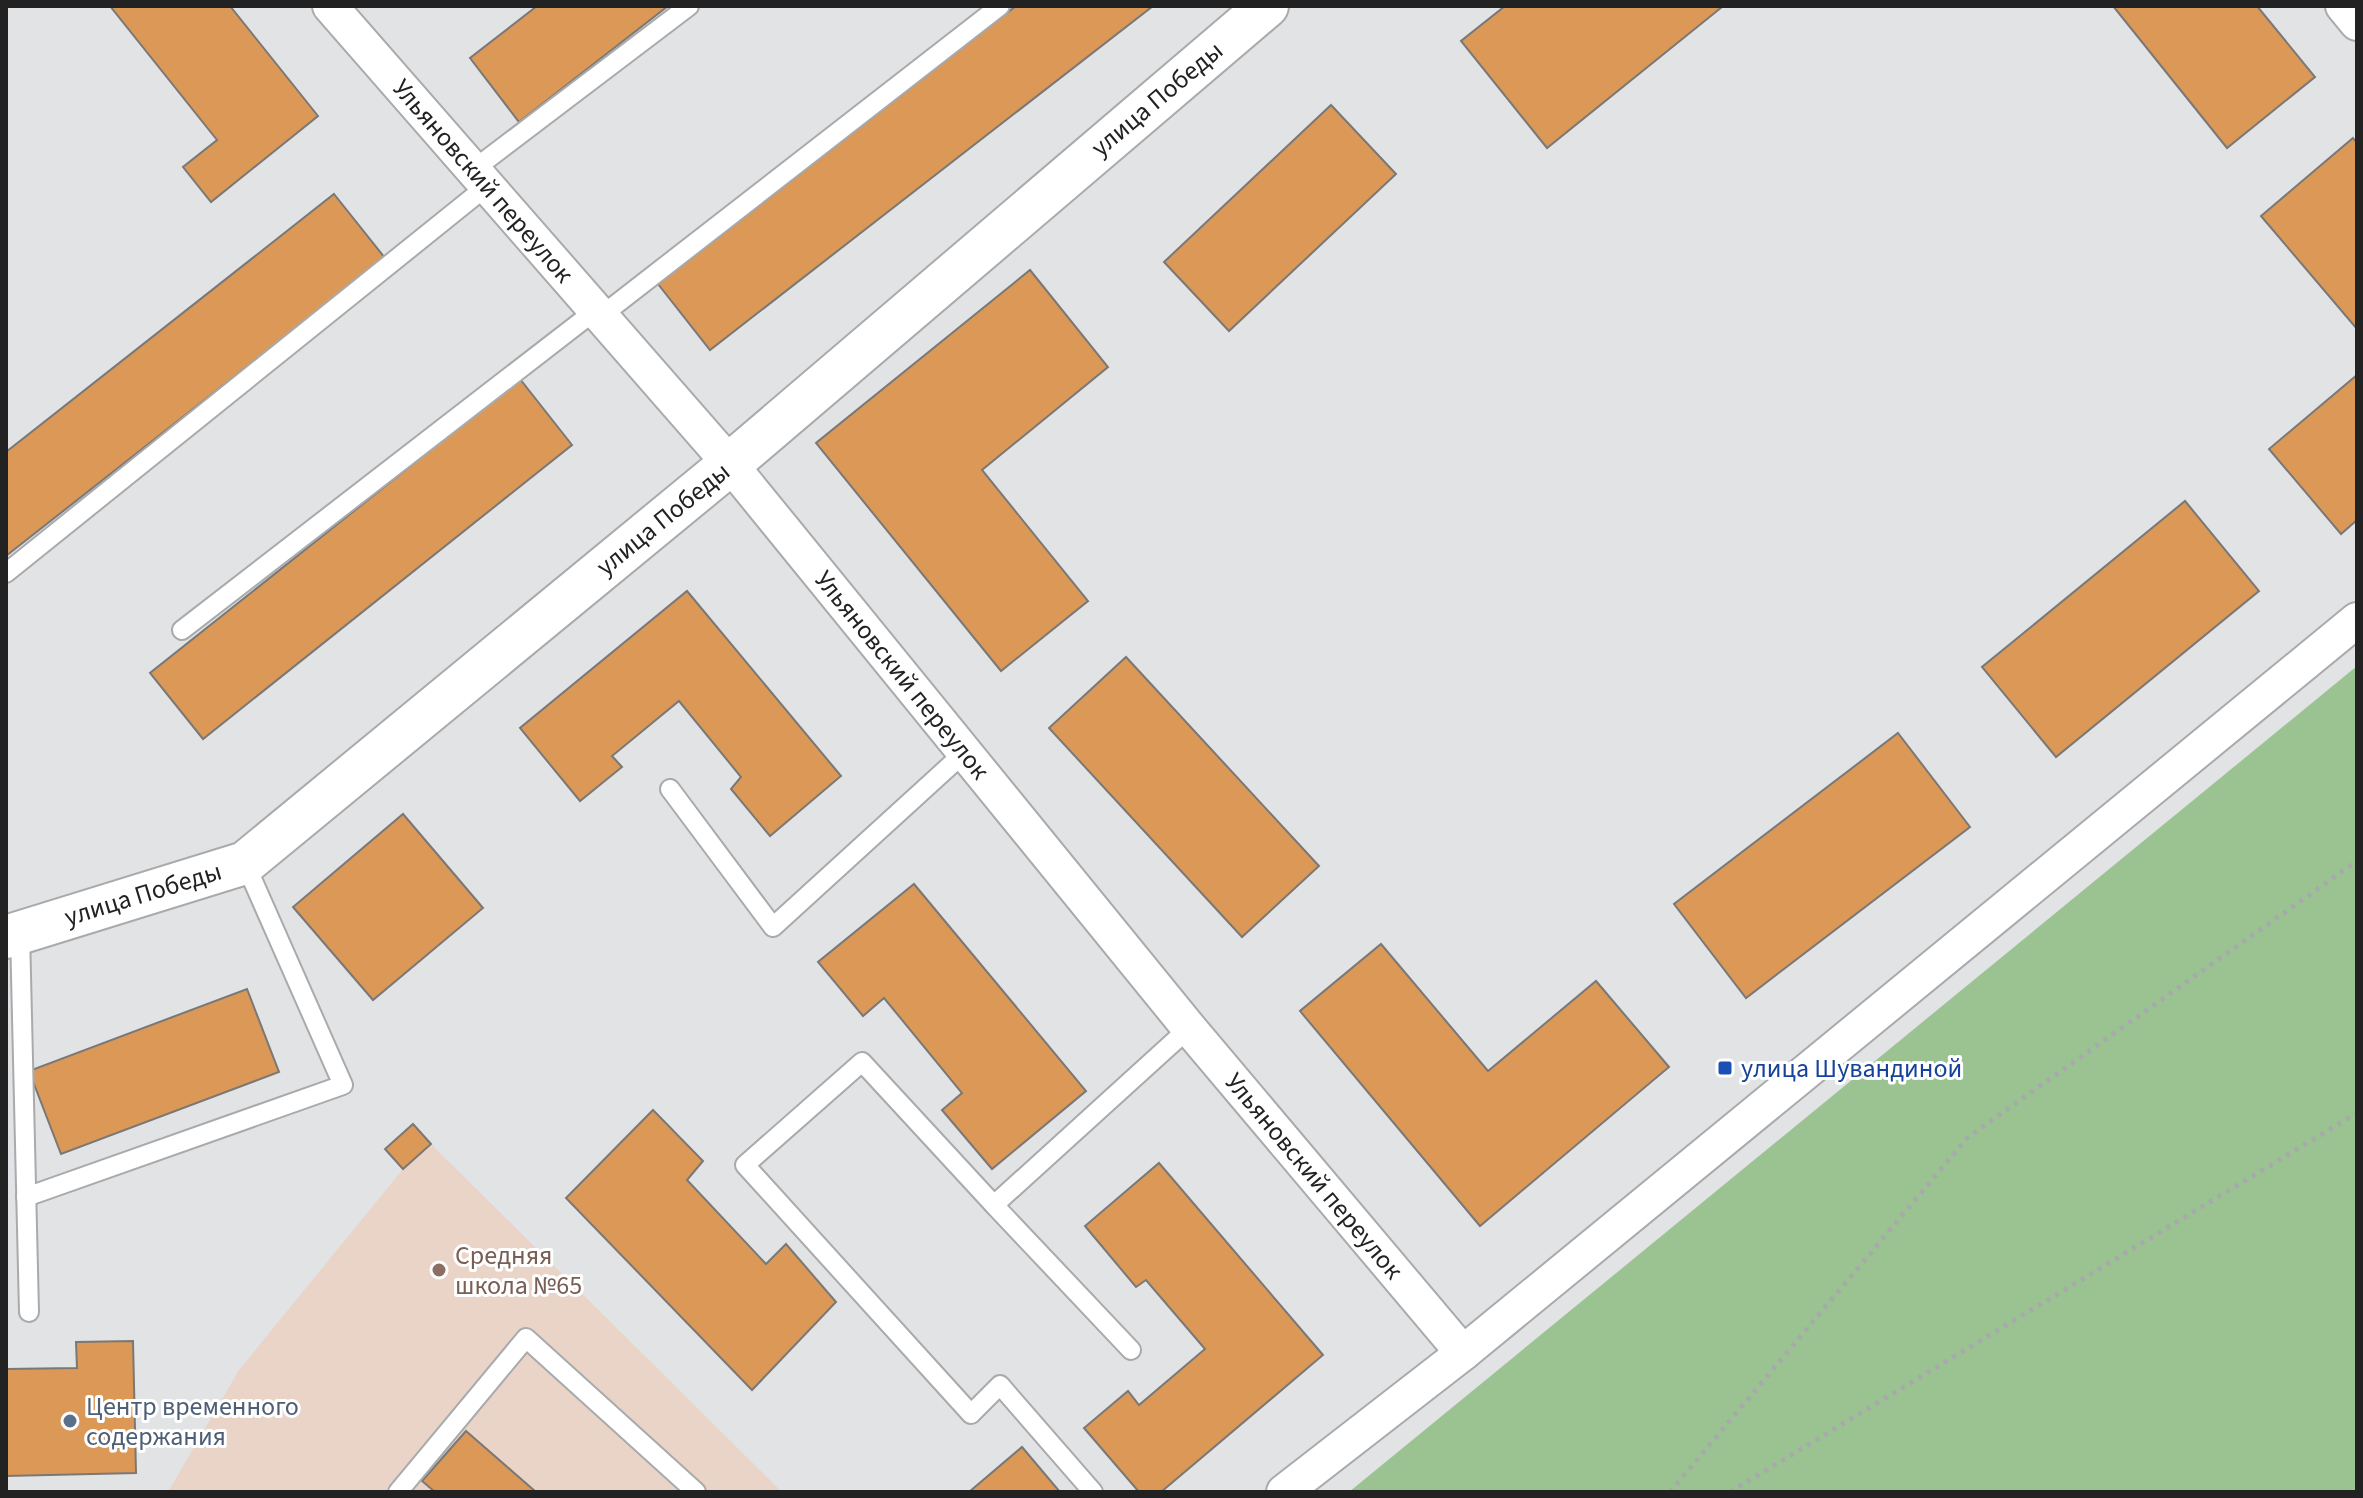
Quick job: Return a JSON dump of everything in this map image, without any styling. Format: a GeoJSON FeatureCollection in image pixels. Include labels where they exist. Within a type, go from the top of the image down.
{"type":"FeatureCollection","features":[{"type":"Feature","properties":{"kind":"street","name":"Ульяновский переулок"},"geometry":{"type":"LineString","coordinates":[[330,6],[730,464],[1189,1028],[1463,1353]]}},
{"type":"Feature","properties":{"kind":"street","name":"улица Победы"},"geometry":{"type":"LineString","coordinates":[[13,935],[245,863],[730,464],[1267,6]]}},
{"type":"Feature","properties":{"kind":"street"},"geometry":{"type":"LineString","coordinates":[[2343,6],[2357,23]]}},
{"type":"Feature","properties":{"kind":"street"},"geometry":{"type":"LineString","coordinates":[[1284,1492],[1463,1353],[2357,620]]}},
{"type":"Feature","properties":{"kind":"lane"},"geometry":{"type":"LineString","coordinates":[[6,573],[689,6]]}},
{"type":"Feature","properties":{"kind":"lane"},"geometry":{"type":"LineString","coordinates":[[182,630],[1000,6]]}},
{"type":"Feature","properties":{"kind":"lane"},"geometry":{"type":"LineString","coordinates":[[670,789],[773,927],[965,752]]}},
{"type":"Feature","properties":{"kind":"lane"},"geometry":{"type":"LineString","coordinates":[[26,1197],[343,1085],[245,863]]}},
{"type":"Feature","properties":{"kind":"lane"},"geometry":{"type":"LineString","coordinates":[[13,935],[26,1172],[29,1312]]}},
{"type":"Feature","properties":{"kind":"lane"},"geometry":{"type":"LineString","coordinates":[[994,1205],[1189,1028]]}},
{"type":"Feature","properties":{"kind":"lane"},"geometry":{"type":"LineString","coordinates":[[1093,1492],[1000,1385],[971,1414],[745,1165],[862,1062],[1131,1350]]}},
{"type":"Feature","properties":{"kind":"lane"},"geometry":{"type":"LineString","coordinates":[[6,1172],[26,1172]]}},
{"type":"Feature","properties":{"kind":"lane"},"geometry":{"type":"LineString","coordinates":[[398,1492],[526,1338],[696,1492]]}},
{"type":"Feature","properties":{"kind":"path"},"geometry":{"type":"LineString","coordinates":[[1670,1492],[1968,1137],[2357,861]]}},
{"type":"Feature","properties":{"kind":"path"},"geometry":{"type":"LineString","coordinates":[[1730,1492],[2357,1113]]}},
{"type":"Feature","properties":{"kind":"shaded area","name":"Средняя школа №65"},"geometry":{"type":"Polygon","coordinates":[[[431,1144],[782,1492],[168,1492],[239,1370],[403,1169],[431,1144]]]}},
{"type":"Feature","properties":{"kind":"green space"},"geometry":{"type":"Polygon","coordinates":[[[2357,666],[2357,1492],[1349,1492],[2357,666]]]}},
{"type":"Feature","properties":{"kind":"building"},"geometry":{"type":"Polygon","coordinates":[[[110,6],[230,6],[318,116],[211,202],[183,167],[217,140],[110,6]]]}},
{"type":"Feature","properties":{"kind":"building"},"geometry":{"type":"Polygon","coordinates":[[[537,6],[668,6],[519,122],[470,58],[537,6]]]}},
{"type":"Feature","properties":{"kind":"building"},"geometry":{"type":"Polygon","coordinates":[[[1016,6],[1153,6],[710,350],[658,284],[1016,6]]]}},
{"type":"Feature","properties":{"kind":"building"},"geometry":{"type":"Polygon","coordinates":[[[1505,6],[1722,7],[1547,148],[1461,41],[1505,6]]]}},
{"type":"Feature","properties":{"kind":"building"},"geometry":{"type":"Polygon","coordinates":[[[2113,6],[2257,6],[2315,77],[2227,148],[2113,6]]]}},
{"type":"Feature","properties":{"kind":"building"},"geometry":{"type":"Polygon","coordinates":[[[1331,105],[1396,174],[1229,331],[1164,262],[1331,105]]]}},
{"type":"Feature","properties":{"kind":"building"},"geometry":{"type":"Polygon","coordinates":[[[2353,138],[2357,143],[2357,329],[2261,216],[2353,138]]]}},
{"type":"Feature","properties":{"kind":"building"},"geometry":{"type":"Polygon","coordinates":[[[334,194],[385,258],[6,556],[6,452],[334,194]]]}},
{"type":"Feature","properties":{"kind":"building"},"geometry":{"type":"Polygon","coordinates":[[[1030,270],[1108,367],[982,470],[1088,601],[1001,671],[816,443],[1030,270]]]}},
{"type":"Feature","properties":{"kind":"building"},"geometry":{"type":"Polygon","coordinates":[[[2357,375],[2357,520],[2341,534],[2269,449],[2357,375]]]}},
{"type":"Feature","properties":{"kind":"building"},"geometry":{"type":"Polygon","coordinates":[[[520,379],[572,445],[203,739],[150,673],[520,379]]]}},
{"type":"Feature","properties":{"kind":"building"},"geometry":{"type":"Polygon","coordinates":[[[2185,501],[2259,591],[2056,757],[1982,667],[2185,501]]]}},
{"type":"Feature","properties":{"kind":"building"},"geometry":{"type":"Polygon","coordinates":[[[687,591],[841,776],[770,836],[731,789],[741,777],[679,701],[612,756],[622,767],[580,801],[520,728],[687,591]]]}},
{"type":"Feature","properties":{"kind":"building"},"geometry":{"type":"Polygon","coordinates":[[[1126,657],[1319,866],[1242,937],[1049,728],[1126,657]]]}},
{"type":"Feature","properties":{"kind":"building"},"geometry":{"type":"Polygon","coordinates":[[[1898,733],[1970,827],[1746,998],[1674,904],[1898,733]]]}},
{"type":"Feature","properties":{"kind":"building"},"geometry":{"type":"Polygon","coordinates":[[[403,814],[483,908],[373,1000],[293,907],[403,814]]]}},
{"type":"Feature","properties":{"kind":"building"},"geometry":{"type":"Polygon","coordinates":[[[914,884],[1086,1091],[992,1169],[942,1110],[962,1093],[884,998],[863,1016],[818,962],[914,884]]]}},
{"type":"Feature","properties":{"kind":"building"},"geometry":{"type":"Polygon","coordinates":[[[1381,944],[1488,1071],[1596,981],[1669,1067],[1480,1226],[1300,1011],[1381,944]]]}},
{"type":"Feature","properties":{"kind":"building"},"geometry":{"type":"Polygon","coordinates":[[[247,989],[279,1072],[61,1154],[29,1071],[247,989]]]}},
{"type":"Feature","properties":{"kind":"building"},"geometry":{"type":"Polygon","coordinates":[[[653,1110],[703,1161],[687,1180],[766,1264],[786,1244],[836,1302],[752,1390],[566,1198],[653,1110]]]}},
{"type":"Feature","properties":{"kind":"building"},"geometry":{"type":"Polygon","coordinates":[[[413,1124],[431,1144],[403,1169],[385,1149],[413,1124]]]}},
{"type":"Feature","properties":{"kind":"building"},"geometry":{"type":"Polygon","coordinates":[[[1159,1163],[1323,1355],[1161,1492],[1139,1492],[1084,1428],[1128,1391],[1139,1405],[1205,1349],[1146,1280],[1136,1287],[1085,1226],[1159,1163]]]}},
{"type":"Feature","properties":{"kind":"building","name":"Центр временного содержания"},"geometry":{"type":"Polygon","coordinates":[[[133,1341],[136,1473],[6,1476],[6,1369],[77,1368],[76,1342],[133,1341]]]}},
{"type":"Feature","properties":{"kind":"building"},"geometry":{"type":"Polygon","coordinates":[[[466,1431],[536,1492],[435,1492],[422,1481],[466,1431]]]}},
{"type":"Feature","properties":{"kind":"building"},"geometry":{"type":"Polygon","coordinates":[[[1022,1447],[1060,1492],[969,1492],[1022,1447]]]}},
{"type":"Feature","properties":{"kind":"place","name":"улица Шувандиной"},"geometry":{"type":"Point","coordinates":[1725,1068]}},
{"type":"Feature","properties":{"kind":"place","name":"Средняя школа №65"},"geometry":{"type":"Point","coordinates":[439,1270]}},
{"type":"Feature","properties":{"kind":"place","name":"Центр временного содержания"},"geometry":{"type":"Point","coordinates":[70,1421]}}]}
